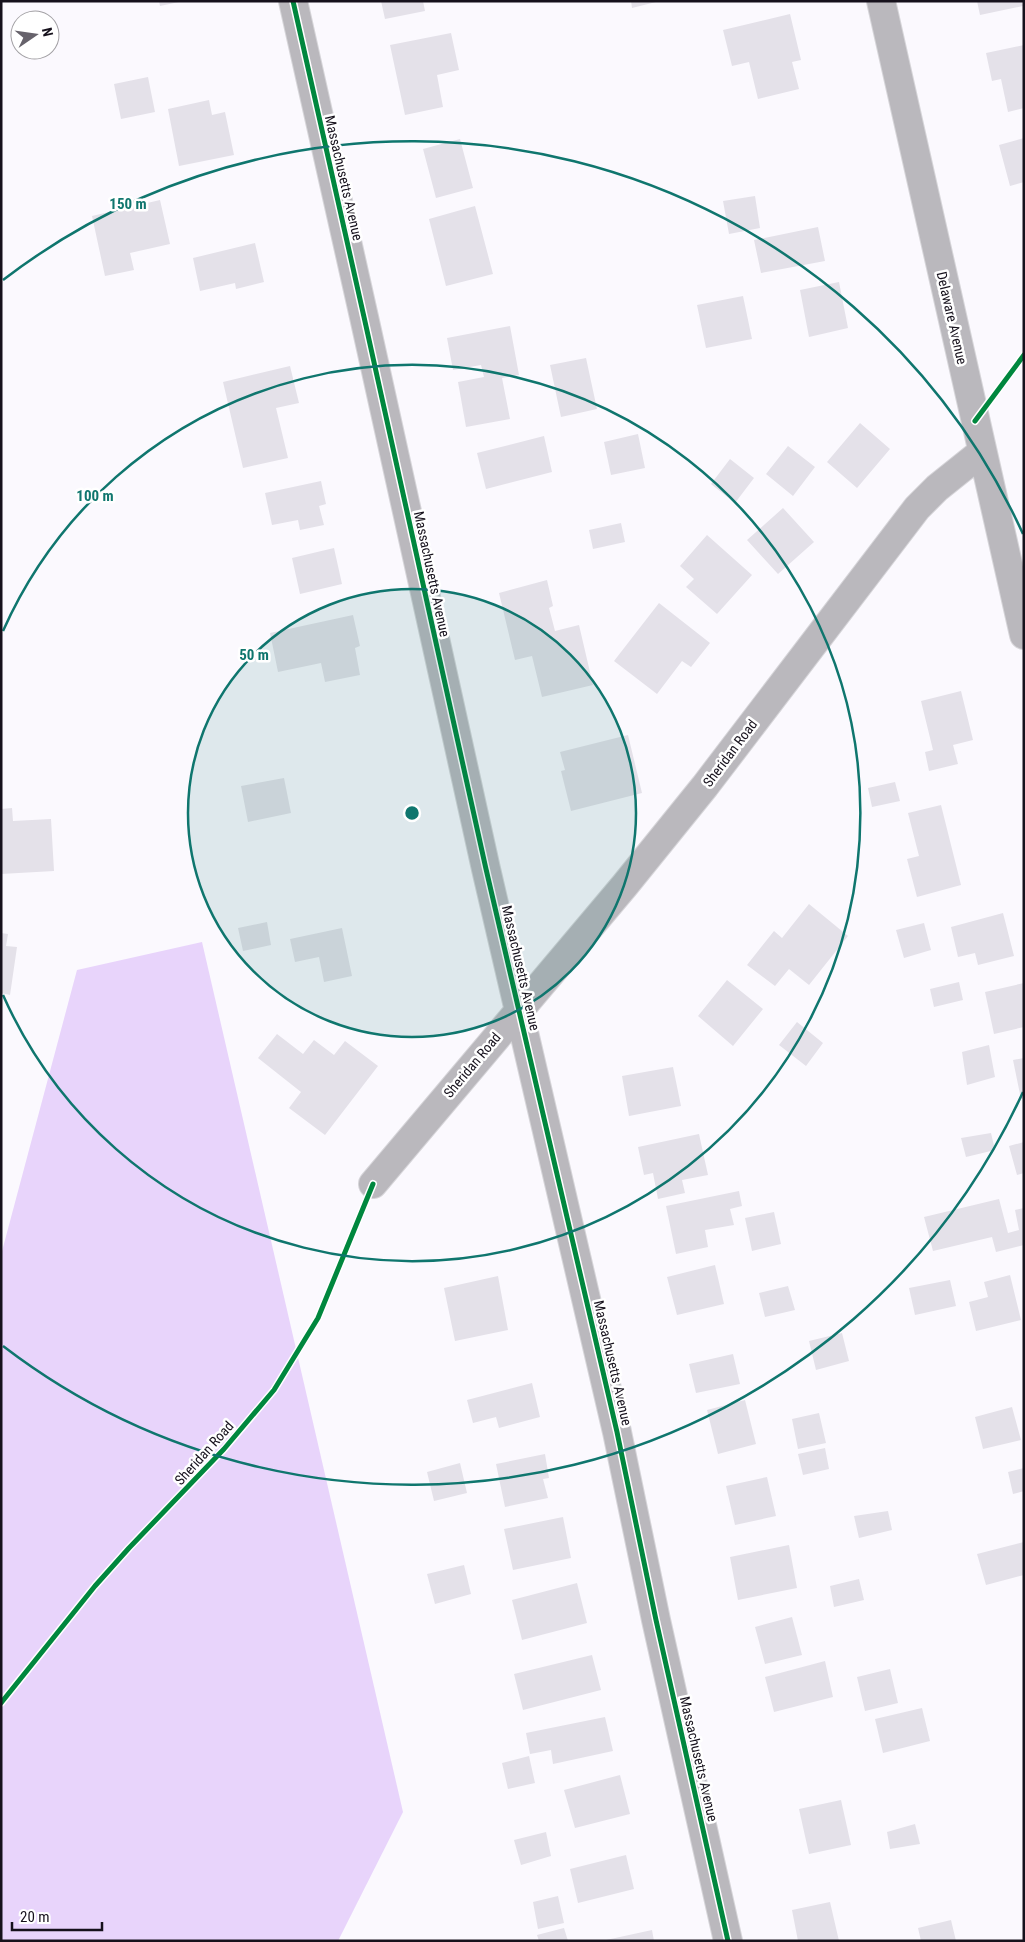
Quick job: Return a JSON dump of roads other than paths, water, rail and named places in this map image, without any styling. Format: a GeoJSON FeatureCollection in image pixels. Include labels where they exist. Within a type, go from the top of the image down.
{"type":"FeatureCollection","features":[{"type":"Feature","properties":{"kind":"street","name":"Massachusetts Avenue"},"geometry":{"type":"LineString","coordinates":[[293,1],[486,869],[617,1432],[656,1620],[728,1941]]}},
{"type":"Feature","properties":{"kind":"street","name":"Delaware Avenue"},"geometry":{"type":"LineString","coordinates":[[881,1],[1024,635]]}},
{"type":"Feature","properties":{"kind":"street","name":"Sheridan Road"},"geometry":{"type":"LineString","coordinates":[[373,1184],[625,885],[705,786],[917,508],[937,488],[982,452]]}}]}
